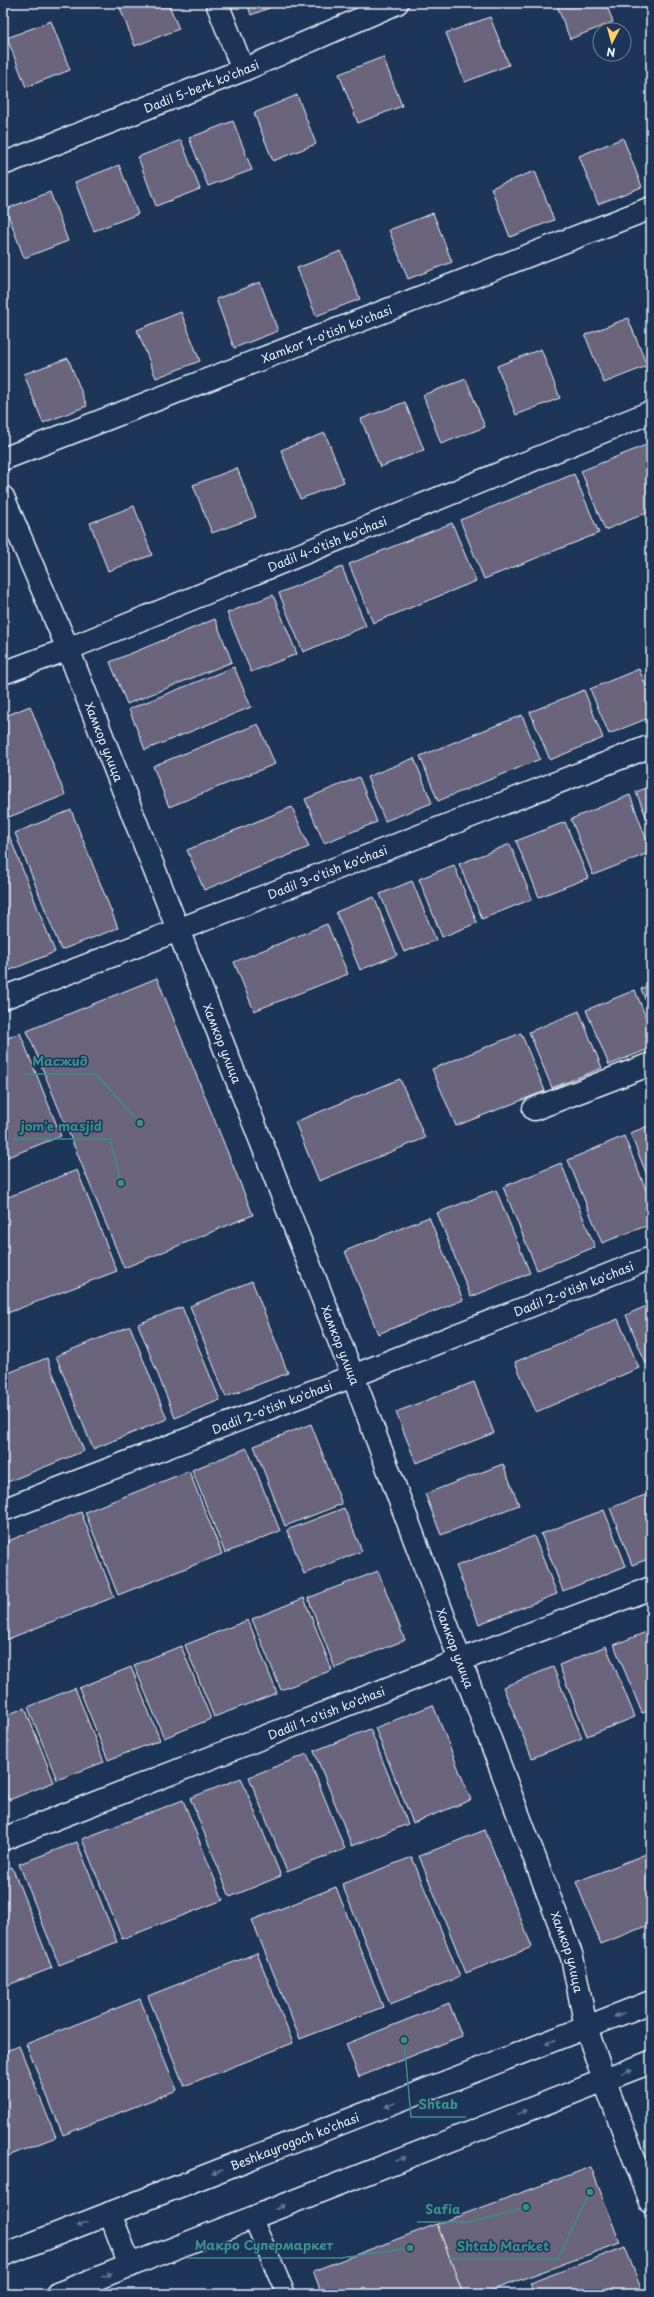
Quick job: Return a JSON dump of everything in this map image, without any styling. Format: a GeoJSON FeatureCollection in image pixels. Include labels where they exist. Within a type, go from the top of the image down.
{"type":"FeatureCollection","features":[{"type":"Feature","properties":{"kind":"street"},"geometry":{"type":"LineString","coordinates":[[217,3],[244,70]]}},
{"type":"Feature","properties":{"kind":"street","name":"Dadil 5-berk ko'chasi"},"geometry":{"type":"LineString","coordinates":[[3,164],[244,70],[396,3]]}},
{"type":"Feature","properties":{"kind":"street","name":"Xamkor 1-o'tish ko'chasi"},"geometry":{"type":"LineString","coordinates":[[3,459],[651,208]]}},
{"type":"Feature","properties":{"kind":"street","name":"Dadil 4-o'tish ko'chasi"},"geometry":{"type":"LineString","coordinates":[[3,673],[68,649],[651,412]]}},
{"type":"Feature","properties":{"kind":"street","name":"Хамкор улица"},"geometry":{"type":"LineString","coordinates":[[3,497],[68,649],[353,1376],[461,1660],[572,1957],[586,2027],[604,2080],[651,2202]]}},
{"type":"Feature","properties":{"kind":"street","name":"Dadil 3-o'tish ko'chasi"},"geometry":{"type":"LineString","coordinates":[[3,998],[651,746]]}},
{"type":"Feature","properties":{"kind":"street"},"geometry":{"type":"LineString","coordinates":[[534,1109],[651,1064]]}},
{"type":"Feature","properties":{"kind":"street","name":"Dadil 2-o'tish ko'chasi"},"geometry":{"type":"LineString","coordinates":[[3,1510],[353,1376],[651,1258]]}},
{"type":"Feature","properties":{"kind":"street","name":"Dadil 1-o'tish ko'chasi"},"geometry":{"type":"LineString","coordinates":[[3,1839],[461,1660],[651,1588]]}},
{"type":"Feature","properties":{"kind":"street","name":"Beshkayrogoch ko'chasi"},"geometry":{"type":"LineString","coordinates":[[3,2255],[651,2002]]}},
{"type":"Feature","properties":{"kind":"street"},"geometry":{"type":"LineString","coordinates":[[57,2294],[651,2062]]}},
{"type":"Feature","properties":{"kind":"street"},"geometry":{"type":"LineString","coordinates":[[110,2213],[130,2266]]}},
{"type":"Feature","properties":{"kind":"lane"},"geometry":{"type":"LineString","coordinates":[[252,2217],[286,2294]]}},
{"type":"Feature","properties":{"kind":"building"},"geometry":{"type":"Polygon","coordinates":[[[118,3],[168,3],[179,29],[135,46],[118,3]]]}},
{"type":"Feature","properties":{"kind":"building"},"geometry":{"type":"Polygon","coordinates":[[[247,3],[282,3],[251,15],[247,3]]]}},
{"type":"Feature","properties":{"kind":"building"},"geometry":{"type":"Polygon","coordinates":[[[556,3],[606,3],[613,22],[592,22],[592,30],[570,39],[556,3]]]}},
{"type":"Feature","properties":{"kind":"building"},"geometry":{"type":"Polygon","coordinates":[[[490,17],[509,65],[465,82],[446,33],[490,17]]]}},
{"type":"Feature","properties":{"kind":"building"},"geometry":{"type":"Polygon","coordinates":[[[51,21],[70,70],[26,87],[7,38],[51,21]]]}},
{"type":"Feature","properties":{"kind":"building"},"geometry":{"type":"Polygon","coordinates":[[[383,57],[402,106],[358,123],[339,74],[383,57]]]}},
{"type":"Feature","properties":{"kind":"building"},"geometry":{"type":"Polygon","coordinates":[[[297,95],[316,144],[273,161],[254,113],[297,95]]]}},
{"type":"Feature","properties":{"kind":"building"},"geometry":{"type":"Polygon","coordinates":[[[233,121],[252,170],[208,186],[189,138],[233,121]]]}},
{"type":"Feature","properties":{"kind":"building"},"geometry":{"type":"Polygon","coordinates":[[[623,138],[642,187],[598,204],[579,156],[623,138]]]}},
{"type":"Feature","properties":{"kind":"building"},"geometry":{"type":"Polygon","coordinates":[[[181,140],[200,189],[156,206],[138,157],[181,140]]]}},
{"type":"Feature","properties":{"kind":"building"},"geometry":{"type":"Polygon","coordinates":[[[119,165],[138,214],[94,231],[75,182],[119,165]]]}},
{"type":"Feature","properties":{"kind":"building"},"geometry":{"type":"Polygon","coordinates":[[[535,171],[554,220],[510,237],[491,188],[535,171]]]}},
{"type":"Feature","properties":{"kind":"building"},"geometry":{"type":"Polygon","coordinates":[[[50,192],[68,241],[24,258],[6,209],[50,192]]]}},
{"type":"Feature","properties":{"kind":"building"},"geometry":{"type":"Polygon","coordinates":[[[433,213],[452,262],[408,279],[389,230],[433,213]]]}},
{"type":"Feature","properties":{"kind":"building"},"geometry":{"type":"Polygon","coordinates":[[[341,251],[360,299],[316,316],[297,268],[341,251]]]}},
{"type":"Feature","properties":{"kind":"building"},"geometry":{"type":"Polygon","coordinates":[[[260,282],[278,331],[234,348],[216,299],[260,282]]]}},
{"type":"Feature","properties":{"kind":"building"},"geometry":{"type":"Polygon","coordinates":[[[181,312],[200,361],[156,378],[137,330],[181,312]]]}},
{"type":"Feature","properties":{"kind":"building"},"geometry":{"type":"Polygon","coordinates":[[[628,318],[647,366],[604,383],[585,335],[628,318]]]}},
{"type":"Feature","properties":{"kind":"building"},"geometry":{"type":"Polygon","coordinates":[[[541,349],[560,398],[516,415],[497,366],[541,349]]]}},
{"type":"Feature","properties":{"kind":"building"},"geometry":{"type":"Polygon","coordinates":[[[68,358],[87,406],[43,423],[24,374],[68,358]]]}},
{"type":"Feature","properties":{"kind":"building"},"geometry":{"type":"Polygon","coordinates":[[[466,379],[485,427],[441,444],[423,395],[466,379]]]}},
{"type":"Feature","properties":{"kind":"building"},"geometry":{"type":"Polygon","coordinates":[[[405,402],[424,450],[380,467],[361,419],[405,402]]]}},
{"type":"Feature","properties":{"kind":"building"},"geometry":{"type":"Polygon","coordinates":[[[325,433],[344,482],[300,499],[281,450],[325,433]]]}},
{"type":"Feature","properties":{"kind":"building"},"geometry":{"type":"Polygon","coordinates":[[[651,443],[651,511],[605,530],[581,471],[651,443]]]}},
{"type":"Feature","properties":{"kind":"building"},"geometry":{"type":"Polygon","coordinates":[[[237,468],[256,517],[212,533],[193,485],[237,468]]]}},
{"type":"Feature","properties":{"kind":"building"},"geometry":{"type":"Polygon","coordinates":[[[574,474],[599,533],[484,579],[460,520],[574,474]]]}},
{"type":"Feature","properties":{"kind":"building"},"geometry":{"type":"Polygon","coordinates":[[[134,506],[152,555],[108,571],[90,523],[134,506]]]}},
{"type":"Feature","properties":{"kind":"building"},"geometry":{"type":"Polygon","coordinates":[[[452,523],[476,581],[373,623],[349,564],[452,523]]]}},
{"type":"Feature","properties":{"kind":"building"},"geometry":{"type":"Polygon","coordinates":[[[342,567],[366,626],[303,652],[279,593],[342,567]]]}},
{"type":"Feature","properties":{"kind":"building"},"geometry":{"type":"Polygon","coordinates":[[[273,595],[297,654],[251,672],[227,613],[273,595]]]}},
{"type":"Feature","properties":{"kind":"building"},"geometry":{"type":"Polygon","coordinates":[[[215,619],[232,662],[127,704],[110,662],[215,619]]]}},
{"type":"Feature","properties":{"kind":"building"},"geometry":{"type":"Polygon","coordinates":[[[651,666],[651,677],[647,667],[651,666]]]}},
{"type":"Feature","properties":{"kind":"building"},"geometry":{"type":"Polygon","coordinates":[[[234,667],[251,707],[145,750],[129,709],[234,667]]]}},
{"type":"Feature","properties":{"kind":"building"},"geometry":{"type":"Polygon","coordinates":[[[639,669],[651,698],[651,717],[609,734],[590,689],[639,669]]]}},
{"type":"Feature","properties":{"kind":"building"},"geometry":{"type":"Polygon","coordinates":[[[584,690],[603,738],[550,760],[530,712],[584,690]]]}},
{"type":"Feature","properties":{"kind":"building"},"geometry":{"type":"Polygon","coordinates":[[[30,706],[65,795],[9,817],[3,801],[3,717],[30,706]]]}},
{"type":"Feature","properties":{"kind":"building"},"geometry":{"type":"Polygon","coordinates":[[[522,715],[540,759],[438,801],[420,756],[522,715]]]}},
{"type":"Feature","properties":{"kind":"building"},"geometry":{"type":"Polygon","coordinates":[[[258,724],[275,764],[169,807],[153,766],[258,724]]]}},
{"type":"Feature","properties":{"kind":"building"},"geometry":{"type":"Polygon","coordinates":[[[414,758],[432,803],[385,821],[367,777],[414,758]]]}},
{"type":"Feature","properties":{"kind":"building"},"geometry":{"type":"Polygon","coordinates":[[[359,777],[377,822],[324,843],[305,799],[359,777]]]}},
{"type":"Feature","properties":{"kind":"building"},"geometry":{"type":"Polygon","coordinates":[[[651,786],[651,829],[636,792],[651,786]]]}},
{"type":"Feature","properties":{"kind":"building"},"geometry":{"type":"Polygon","coordinates":[[[630,795],[651,852],[593,875],[571,819],[630,795]]]}},
{"type":"Feature","properties":{"kind":"building"},"geometry":{"type":"Polygon","coordinates":[[[292,807],[309,847],[204,890],[187,850],[292,807]]]}},
{"type":"Feature","properties":{"kind":"building"},"geometry":{"type":"Polygon","coordinates":[[[71,810],[118,928],[61,950],[15,833],[71,810]]]}},
{"type":"Feature","properties":{"kind":"building"},"geometry":{"type":"Polygon","coordinates":[[[565,822],[588,878],[539,897],[516,841],[565,822]]]}},
{"type":"Feature","properties":{"kind":"building"},"geometry":{"type":"Polygon","coordinates":[[[9,835],[55,952],[3,973],[3,838],[9,835]]]}},
{"type":"Feature","properties":{"kind":"building"},"geometry":{"type":"Polygon","coordinates":[[[510,844],[532,899],[482,919],[459,864],[510,844]]]}},
{"type":"Feature","properties":{"kind":"building"},"geometry":{"type":"Polygon","coordinates":[[[454,865],[477,923],[442,937],[419,879],[454,865]]]}},
{"type":"Feature","properties":{"kind":"building"},"geometry":{"type":"Polygon","coordinates":[[[412,881],[436,940],[404,952],[380,894],[412,881]]]}},
{"type":"Feature","properties":{"kind":"building"},"geometry":{"type":"Polygon","coordinates":[[[374,897],[397,955],[360,970],[336,912],[374,897]]]}},
{"type":"Feature","properties":{"kind":"building"},"geometry":{"type":"Polygon","coordinates":[[[327,924],[348,974],[254,1011],[234,962],[327,924]]]}},
{"type":"Feature","properties":{"kind":"building"},"geometry":{"type":"Polygon","coordinates":[[[157,978],[253,1215],[124,1268],[27,1031],[157,978]]]}},
{"type":"Feature","properties":{"kind":"building"},"geometry":{"type":"Polygon","coordinates":[[[651,984],[651,1014],[641,989],[651,984]]]}},
{"type":"Feature","properties":{"kind":"building"},"geometry":{"type":"Polygon","coordinates":[[[635,990],[651,1030],[651,1048],[609,1065],[586,1010],[635,990]]]}},
{"type":"Feature","properties":{"kind":"building"},"geometry":{"type":"Polygon","coordinates":[[[579,1011],[602,1068],[552,1088],[529,1032],[579,1011]]]}},
{"type":"Feature","properties":{"kind":"building"},"geometry":{"type":"Polygon","coordinates":[[[20,1033],[61,1136],[3,1159],[3,1040],[20,1033]]]}},
{"type":"Feature","properties":{"kind":"building"},"geometry":{"type":"Polygon","coordinates":[[[521,1033],[545,1091],[456,1126],[432,1069],[521,1033]]]}},
{"type":"Feature","properties":{"kind":"building"},"geometry":{"type":"Polygon","coordinates":[[[400,1079],[425,1138],[319,1181],[295,1122],[400,1079]]]}},
{"type":"Feature","properties":{"kind":"building"},"geometry":{"type":"Polygon","coordinates":[[[651,1125],[651,1185],[630,1133],[651,1125]]]}},
{"type":"Feature","properties":{"kind":"building"},"geometry":{"type":"Polygon","coordinates":[[[624,1136],[651,1202],[651,1224],[602,1243],[568,1160],[624,1136]]]}},
{"type":"Feature","properties":{"kind":"building"},"geometry":{"type":"Polygon","coordinates":[[[561,1163],[595,1247],[537,1270],[503,1187],[561,1163]]]}},
{"type":"Feature","properties":{"kind":"building"},"geometry":{"type":"Polygon","coordinates":[[[77,1170],[117,1271],[5,1314],[3,1309],[3,1199],[77,1170]]]}},
{"type":"Feature","properties":{"kind":"building"},"geometry":{"type":"Polygon","coordinates":[[[496,1190],[530,1273],[471,1297],[437,1213],[496,1190]]]}},
{"type":"Feature","properties":{"kind":"building"},"geometry":{"type":"Polygon","coordinates":[[[429,1217],[463,1300],[378,1334],[345,1251],[429,1217]]]}},
{"type":"Feature","properties":{"kind":"building"},"geometry":{"type":"Polygon","coordinates":[[[252,1281],[288,1373],[226,1397],[190,1306],[252,1281]]]}},
{"type":"Feature","properties":{"kind":"building"},"geometry":{"type":"Polygon","coordinates":[[[651,1304],[651,1361],[646,1364],[626,1315],[651,1304]]]}},
{"type":"Feature","properties":{"kind":"building"},"geometry":{"type":"Polygon","coordinates":[[[182,1307],[220,1400],[175,1418],[138,1324],[182,1307]]]}},
{"type":"Feature","properties":{"kind":"building"},"geometry":{"type":"Polygon","coordinates":[[[618,1319],[639,1368],[536,1412],[515,1362],[618,1319]]]}},
{"type":"Feature","properties":{"kind":"building"},"geometry":{"type":"Polygon","coordinates":[[[130,1326],[167,1419],[93,1449],[56,1356],[130,1326]]]}},
{"type":"Feature","properties":{"kind":"building"},"geometry":{"type":"Polygon","coordinates":[[[47,1358],[84,1451],[5,1483],[3,1477],[3,1375],[47,1358]]]}},
{"type":"Feature","properties":{"kind":"building"},"geometry":{"type":"Polygon","coordinates":[[[474,1382],[494,1433],[416,1463],[396,1412],[474,1382]]]}},
{"type":"Feature","properties":{"kind":"building"},"geometry":{"type":"Polygon","coordinates":[[[311,1424],[342,1504],[285,1526],[254,1446],[311,1424]]]}},
{"type":"Feature","properties":{"kind":"building"},"geometry":{"type":"Polygon","coordinates":[[[247,1448],[280,1531],[225,1553],[192,1470],[247,1448]]]}},
{"type":"Feature","properties":{"kind":"building"},"geometry":{"type":"Polygon","coordinates":[[[503,1464],[519,1505],[441,1535],[425,1494],[503,1464]]]}},
{"type":"Feature","properties":{"kind":"building"},"geometry":{"type":"Polygon","coordinates":[[[189,1471],[222,1554],[118,1595],[85,1512],[189,1471]]]}},
{"type":"Feature","properties":{"kind":"building"},"geometry":{"type":"Polygon","coordinates":[[[651,1493],[651,1558],[632,1565],[610,1508],[651,1493]]]}},
{"type":"Feature","properties":{"kind":"building"},"geometry":{"type":"Polygon","coordinates":[[[344,1508],[362,1551],[304,1574],[287,1530],[344,1508]]]}},
{"type":"Feature","properties":{"kind":"building"},"geometry":{"type":"Polygon","coordinates":[[[604,1510],[626,1566],[563,1591],[541,1534],[604,1510]]]}},
{"type":"Feature","properties":{"kind":"building"},"geometry":{"type":"Polygon","coordinates":[[[81,1512],[114,1597],[3,1641],[3,1543],[81,1512]]]}},
{"type":"Feature","properties":{"kind":"building"},"geometry":{"type":"Polygon","coordinates":[[[534,1536],[557,1594],[479,1624],[456,1566],[534,1536]]]}},
{"type":"Feature","properties":{"kind":"building"},"geometry":{"type":"Polygon","coordinates":[[[378,1571],[405,1640],[335,1668],[308,1598],[378,1571]]]}},
{"type":"Feature","properties":{"kind":"building"},"geometry":{"type":"Polygon","coordinates":[[[304,1598],[332,1670],[281,1690],[252,1619],[304,1598]]]}},
{"type":"Feature","properties":{"kind":"building"},"geometry":{"type":"Polygon","coordinates":[[[248,1620],[277,1693],[214,1717],[185,1645],[248,1620]]]}},
{"type":"Feature","properties":{"kind":"building"},"geometry":{"type":"Polygon","coordinates":[[[646,1632],[651,1645],[651,1710],[642,1713],[614,1645],[646,1632]]]}},
{"type":"Feature","properties":{"kind":"building"},"geometry":{"type":"Polygon","coordinates":[[[181,1646],[211,1719],[164,1738],[134,1665],[181,1646]]]}},
{"type":"Feature","properties":{"kind":"building"},"geometry":{"type":"Polygon","coordinates":[[[606,1646],[635,1717],[587,1736],[559,1665],[606,1646]]]}},
{"type":"Feature","properties":{"kind":"building"},"geometry":{"type":"Polygon","coordinates":[[[131,1667],[160,1740],[108,1760],[79,1688],[131,1667]]]}},
{"type":"Feature","properties":{"kind":"building"},"geometry":{"type":"Polygon","coordinates":[[[553,1667],[582,1738],[532,1758],[503,1687],[553,1667]]]}},
{"type":"Feature","properties":{"kind":"building"},"geometry":{"type":"Polygon","coordinates":[[[75,1688],[104,1762],[57,1780],[28,1707],[75,1688]]]}},
{"type":"Feature","properties":{"kind":"building"},"geometry":{"type":"Polygon","coordinates":[[[433,1705],[471,1800],[413,1823],[375,1728],[433,1705]]]}},
{"type":"Feature","properties":{"kind":"building"},"geometry":{"type":"Polygon","coordinates":[[[25,1708],[54,1782],[9,1800],[3,1785],[3,1716],[25,1708]]]}},
{"type":"Feature","properties":{"kind":"building"},"geometry":{"type":"Polygon","coordinates":[[[370,1729],[408,1824],[352,1846],[314,1751],[370,1729]]]}},
{"type":"Feature","properties":{"kind":"building"},"geometry":{"type":"Polygon","coordinates":[[[307,1754],[345,1849],[287,1872],[249,1777],[307,1754]]]}},
{"type":"Feature","properties":{"kind":"building"},"geometry":{"type":"Polygon","coordinates":[[[241,1778],[281,1876],[230,1897],[190,1798],[241,1778]]]}},
{"type":"Feature","properties":{"kind":"building"},"geometry":{"type":"Polygon","coordinates":[[[183,1800],[223,1900],[122,1939],[82,1839],[183,1800]]]}},
{"type":"Feature","properties":{"kind":"building"},"geometry":{"type":"Polygon","coordinates":[[[485,1830],[532,1947],[466,1973],[419,1856],[485,1830]]]}},
{"type":"Feature","properties":{"kind":"building"},"geometry":{"type":"Polygon","coordinates":[[[77,1842],[117,1942],[59,1965],[19,1864],[77,1842]]]}},
{"type":"Feature","properties":{"kind":"building"},"geometry":{"type":"Polygon","coordinates":[[[651,1852],[651,1924],[601,1944],[576,1882],[651,1852]]]}},
{"type":"Feature","properties":{"kind":"building"},"geometry":{"type":"Polygon","coordinates":[[[412,1857],[460,1977],[390,2004],[342,1884],[412,1857]]]}},
{"type":"Feature","properties":{"kind":"building"},"geometry":{"type":"Polygon","coordinates":[[[12,1867],[52,1968],[3,1987],[3,1870],[12,1867]]]}},
{"type":"Feature","properties":{"kind":"building"},"geometry":{"type":"Polygon","coordinates":[[[336,1887],[383,2007],[300,2039],[252,1920],[336,1887]]]}},
{"type":"Feature","properties":{"kind":"building"},"geometry":{"type":"Polygon","coordinates":[[[257,1953],[293,2043],[184,2086],[148,1996],[257,1953]]]}},
{"type":"Feature","properties":{"kind":"building"},"geometry":{"type":"Polygon","coordinates":[[[140,1999],[177,2090],[63,2135],[26,2044],[140,1999]]]}},
{"type":"Feature","properties":{"kind":"building"},"geometry":{"type":"Polygon","coordinates":[[[449,2003],[462,2036],[359,2077],[346,2044],[449,2003]]]}},
{"type":"Feature","properties":{"kind":"building"},"geometry":{"type":"Polygon","coordinates":[[[19,2046],[56,2137],[3,2158],[3,2052],[19,2046]]]}},
{"type":"Feature","properties":{"kind":"building"},"geometry":{"type":"Polygon","coordinates":[[[591,2167],[620,2243],[482,2294],[463,2294],[437,2224],[591,2167]]]}},
{"type":"Feature","properties":{"kind":"building"},"geometry":{"type":"Polygon","coordinates":[[[437,2224],[463,2294],[322,2294],[313,2271],[437,2224]]]}},
{"type":"Feature","properties":{"kind":"building"},"geometry":{"type":"Polygon","coordinates":[[[625,2247],[643,2294],[534,2294],[530,2283],[625,2247]]]}},
{"type":"Feature","properties":{"kind":"place","name":"Масжид"},"geometry":{"type":"Point","coordinates":[140,1123]}},
{"type":"Feature","properties":{"kind":"place","name":"jom'e masjid"},"geometry":{"type":"Point","coordinates":[121,1183]}},
{"type":"Feature","properties":{"kind":"place","name":"Shtab"},"geometry":{"type":"Point","coordinates":[404,2040]}},
{"type":"Feature","properties":{"kind":"place","name":"Shtab Market"},"geometry":{"type":"Point","coordinates":[590,2192]}},
{"type":"Feature","properties":{"kind":"place","name":"Safia"},"geometry":{"type":"Point","coordinates":[526,2207]}},
{"type":"Feature","properties":{"kind":"place","name":"Макро Супермаркет"},"geometry":{"type":"Point","coordinates":[410,2248]}}]}
